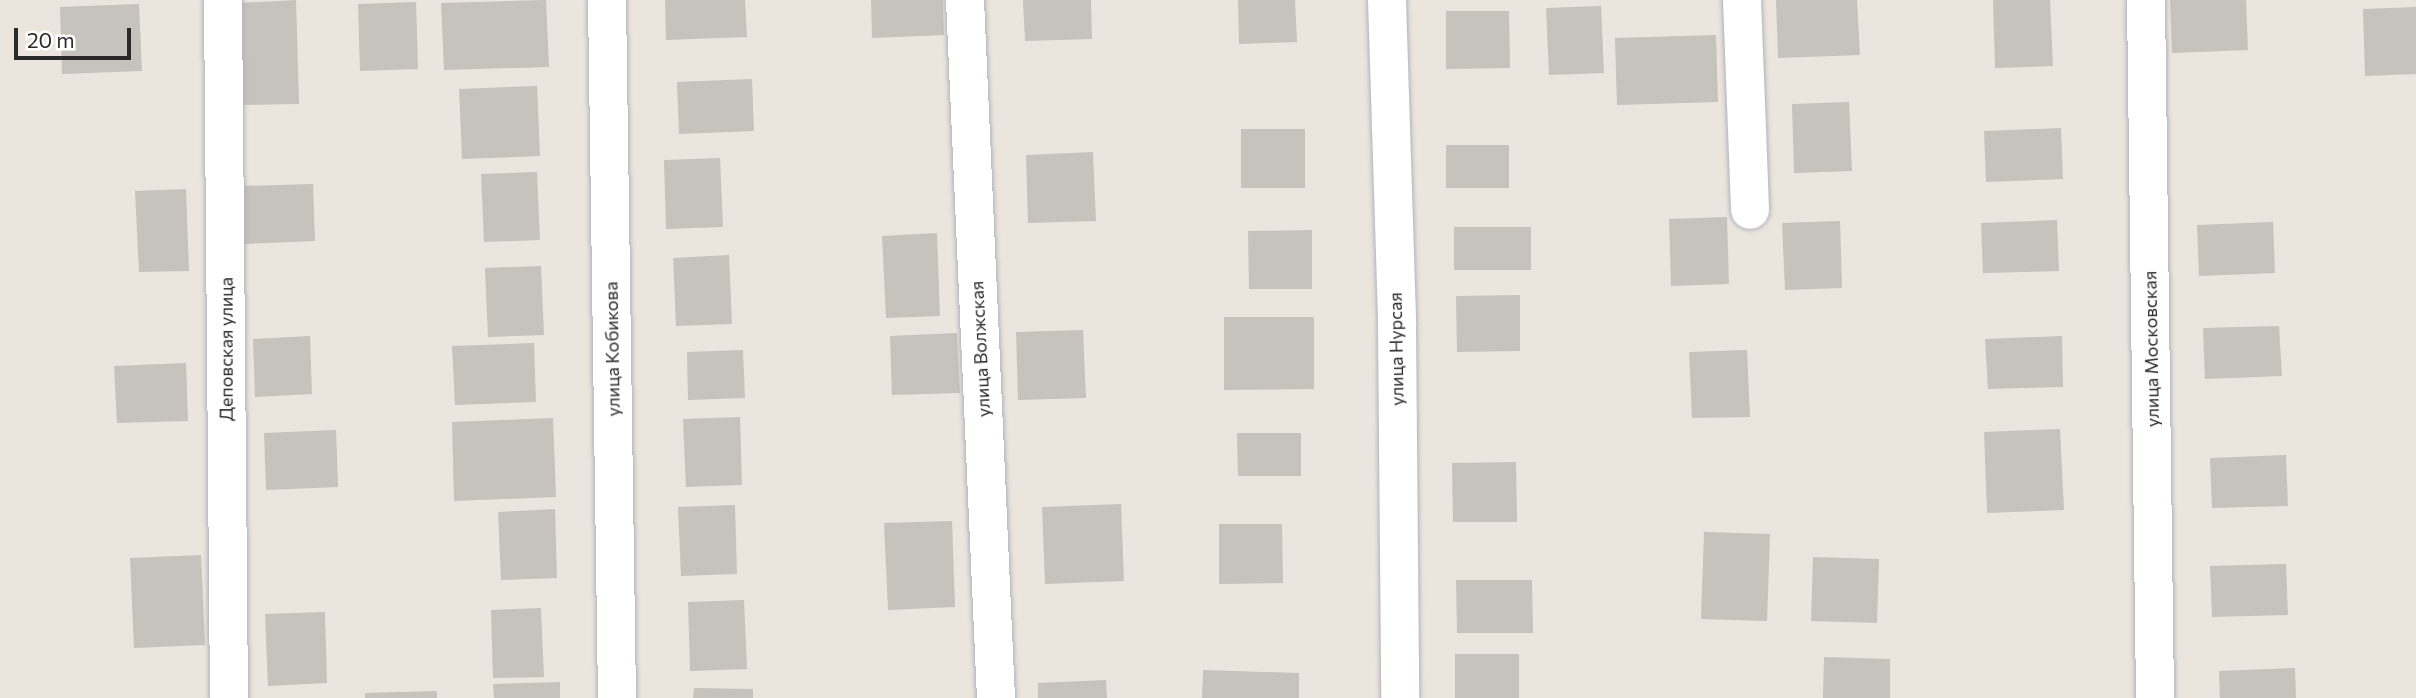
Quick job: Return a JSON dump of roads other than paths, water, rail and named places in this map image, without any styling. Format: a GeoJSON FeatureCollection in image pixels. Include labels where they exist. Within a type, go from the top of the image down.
{"type":"FeatureCollection","features":[{"type":"Feature","properties":{"kind":"street","name":"Деповская улица"},"geometry":{"type":"LineString","coordinates":[[223,0],[229,698]]}},
{"type":"Feature","properties":{"kind":"street","name":"улица Кобикова"},"geometry":{"type":"LineString","coordinates":[[607,0],[617,698]]}},
{"type":"Feature","properties":{"kind":"street","name":"улица Волжская"},"geometry":{"type":"LineString","coordinates":[[965,0],[996,698]]}},
{"type":"Feature","properties":{"kind":"street","name":"улица Нурсая"},"geometry":{"type":"LineString","coordinates":[[1387,0],[1397,325],[1400,698]]}},
{"type":"Feature","properties":{"kind":"street"},"geometry":{"type":"LineString","coordinates":[[1742,0],[1749,210]]}},
{"type":"Feature","properties":{"kind":"street","name":"улица Московская"},"geometry":{"type":"LineString","coordinates":[[2146,0],[2155,698]]}}]}
